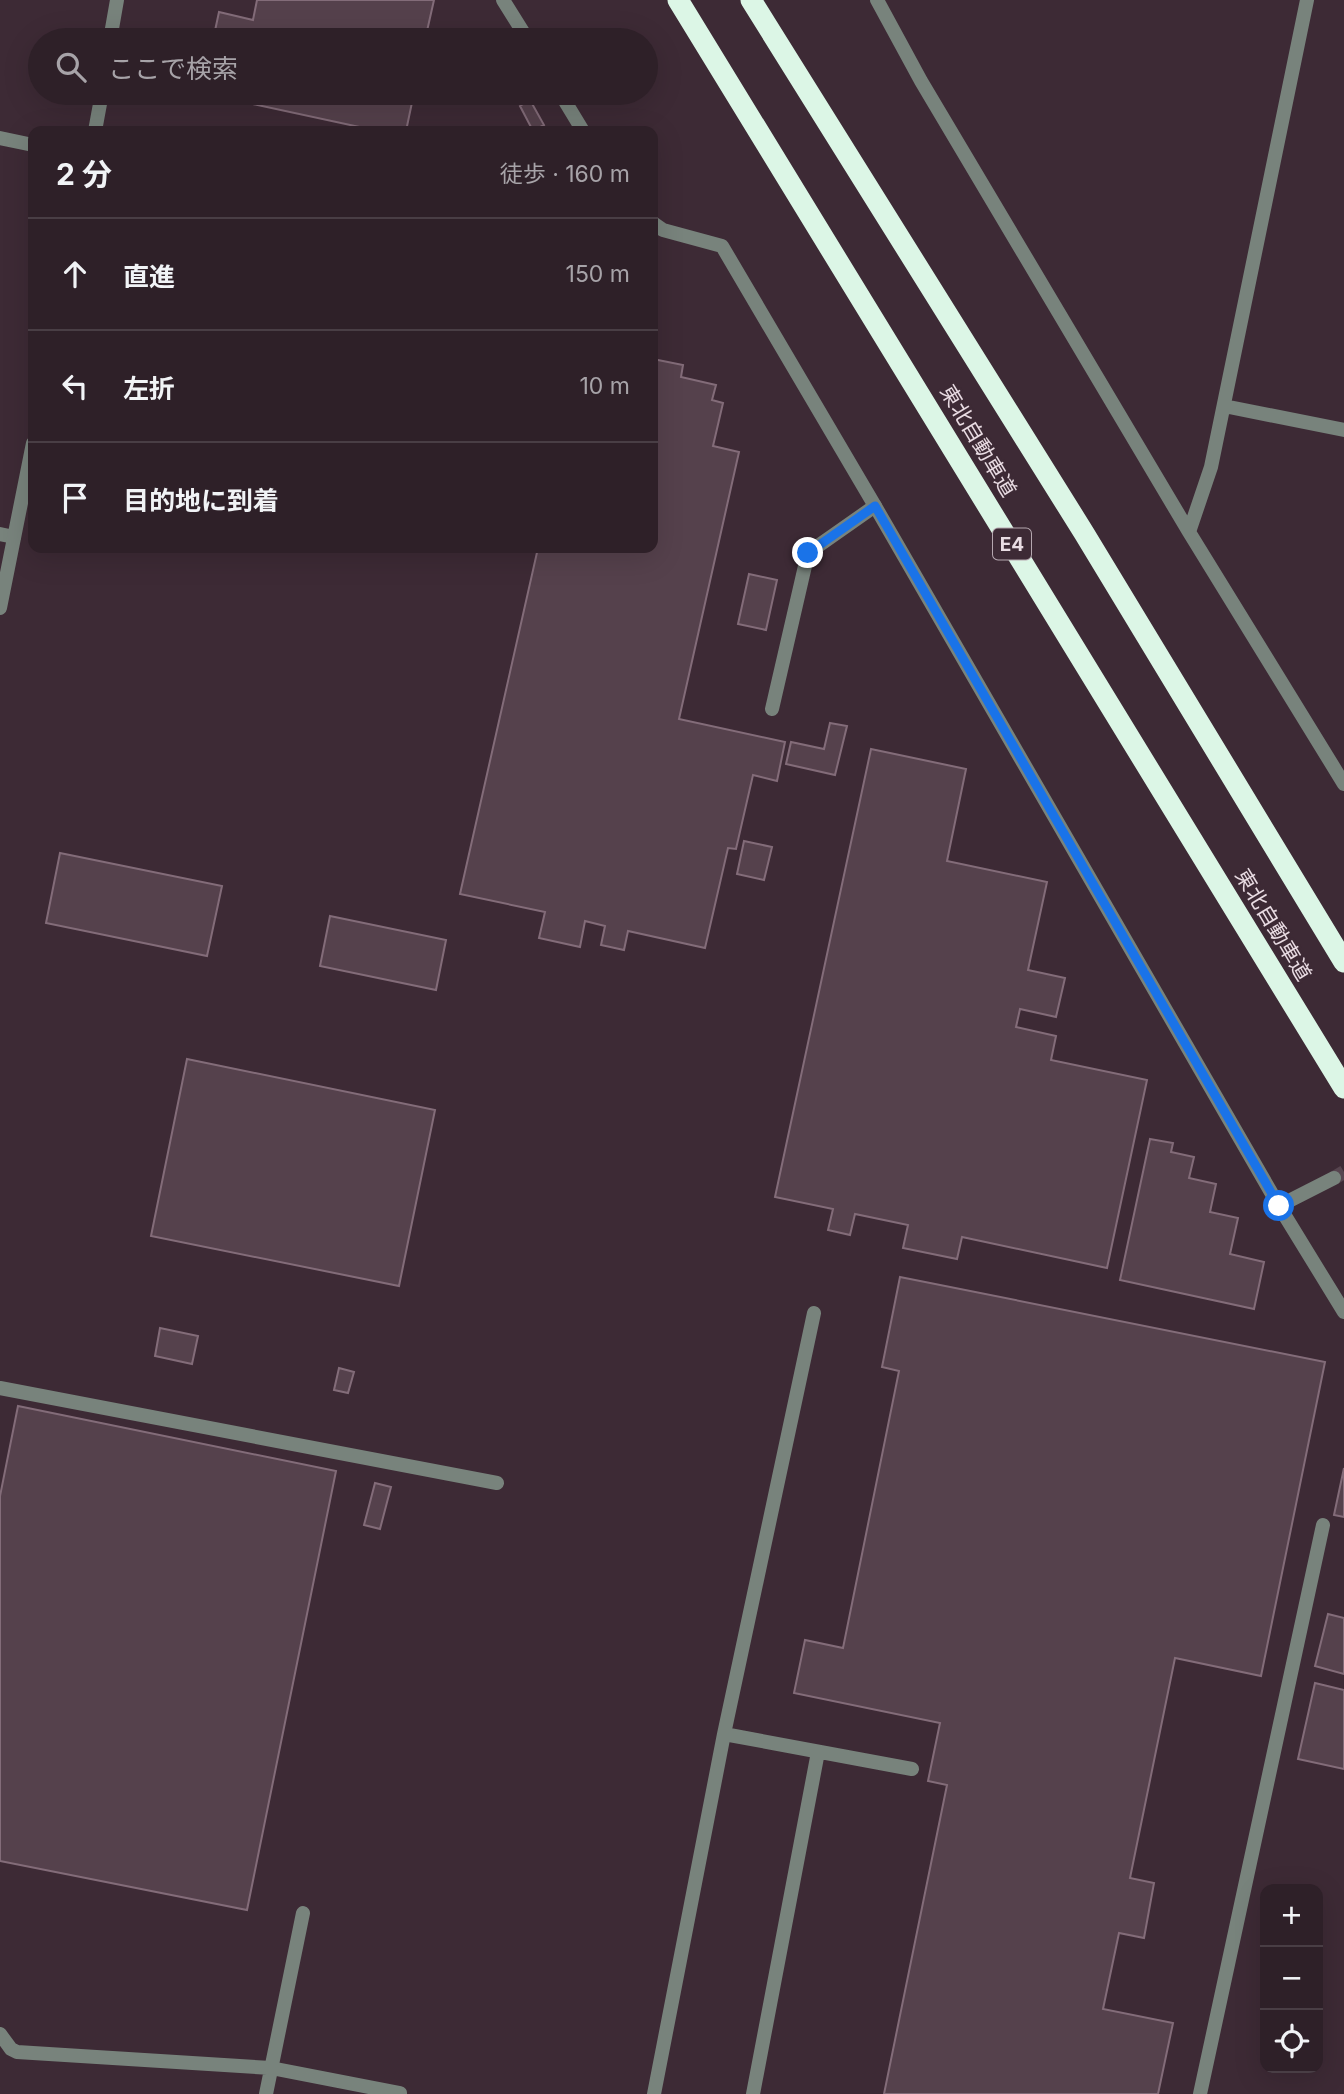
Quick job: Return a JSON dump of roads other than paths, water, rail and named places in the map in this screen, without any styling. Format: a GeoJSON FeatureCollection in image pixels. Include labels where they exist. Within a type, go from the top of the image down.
{"type":"FeatureCollection","features":[{"type":"Feature","properties":{"kind":"highway","name":"東北自動車道"},"geometry":{"type":"LineString","coordinates":[[678,0],[1344,1088]]}},
{"type":"Feature","properties":{"kind":"highway","name":"東北自動車道"},"geometry":{"type":"LineString","coordinates":[[751,0],[1084,533],[1344,962]]}},
{"type":"Feature","properties":{"kind":"street"},"geometry":{"type":"LineString","coordinates":[[112,28],[117,0]]}},
{"type":"Feature","properties":{"kind":"street"},"geometry":{"type":"LineString","coordinates":[[503,0],[520,28]]}},
{"type":"Feature","properties":{"kind":"street"},"geometry":{"type":"LineString","coordinates":[[877,0],[921,82],[1189,532],[1344,784]]}},
{"type":"Feature","properties":{"kind":"street"},"geometry":{"type":"LineString","coordinates":[[1189,532],[1211,467],[1307,0]]}},
{"type":"Feature","properties":{"kind":"street"},"geometry":{"type":"LineString","coordinates":[[96,126],[100,105]]}},
{"type":"Feature","properties":{"kind":"street"},"geometry":{"type":"LineString","coordinates":[[567,105],[580,126]]}},
{"type":"Feature","properties":{"kind":"street"},"geometry":{"type":"LineString","coordinates":[[0,138],[28,144]]}},
{"type":"Feature","properties":{"kind":"street"},"geometry":{"type":"LineString","coordinates":[[658,226],[722,246],[1279,1206],[1344,1312]]}},
{"type":"Feature","properties":{"kind":"street"},"geometry":{"type":"LineString","coordinates":[[1224,406],[1344,430]]}},
{"type":"Feature","properties":{"kind":"street"},"geometry":{"type":"LineString","coordinates":[[0,608],[7,536],[28,461]]}},
{"type":"Feature","properties":{"kind":"street"},"geometry":{"type":"LineString","coordinates":[[772,709],[808,553],[875,506]]}},
{"type":"Feature","properties":{"kind":"street"},"geometry":{"type":"LineString","coordinates":[[1279,1206],[1334,1178]]}},
{"type":"Feature","properties":{"kind":"street"},"geometry":{"type":"LineString","coordinates":[[654,2094],[724,1734],[814,1313]]}},
{"type":"Feature","properties":{"kind":"street"},"geometry":{"type":"LineString","coordinates":[[0,1388],[497,1483]]}},
{"type":"Feature","properties":{"kind":"street"},"geometry":{"type":"LineString","coordinates":[[1200,2094],[1323,1525]]}},
{"type":"Feature","properties":{"kind":"street"},"geometry":{"type":"LineString","coordinates":[[724,1734],[912,1769]]}},
{"type":"Feature","properties":{"kind":"street"},"geometry":{"type":"LineString","coordinates":[[752,2094],[818,1752]]}},
{"type":"Feature","properties":{"kind":"street"},"geometry":{"type":"LineString","coordinates":[[266,2094],[303,1913]]}},
{"type":"Feature","properties":{"kind":"street"},"geometry":{"type":"LineString","coordinates":[[0,2034],[11,2049],[17,2052],[271,2068],[400,2094]]}},
{"type":"Feature","properties":{"kind":"tunnel"},"geometry":{"type":"LineString","coordinates":[[1334,1178],[1344,1172]]}}]}
